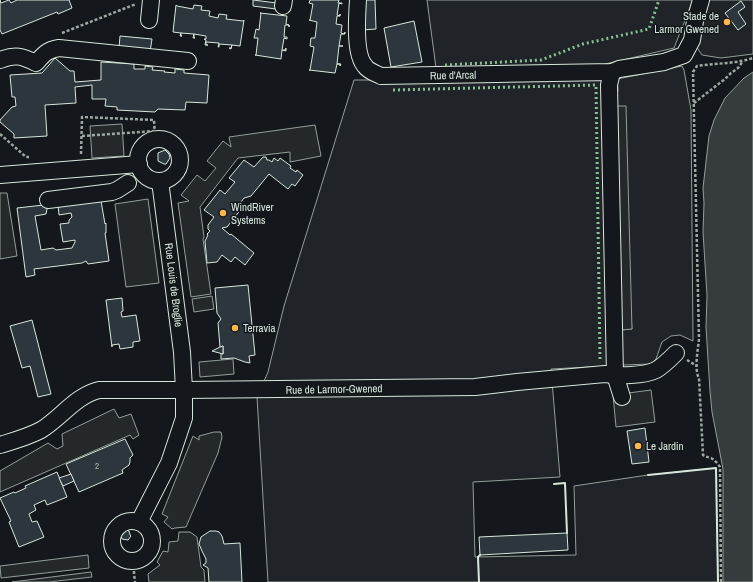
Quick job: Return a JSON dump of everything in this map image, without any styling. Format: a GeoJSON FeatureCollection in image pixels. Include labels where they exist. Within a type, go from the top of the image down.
{"type":"FeatureCollection","features":[{"type":"Feature","properties":{"kind":"street","name":"Rue d'Arcal"},"geometry":{"type":"LineString","coordinates":[[358,0],[358,52],[365,68],[381,76],[612,72],[664,62],[684,55],[692,40],[695,21],[702,0]]}},
{"type":"Feature","properties":{"kind":"street"},"geometry":{"type":"LineString","coordinates":[[145,1],[149,20]]}},
{"type":"Feature","properties":{"kind":"street"},"geometry":{"type":"LineString","coordinates":[[0,60],[17,56],[36,62],[51,49],[59,48],[188,61]]}},
{"type":"Feature","properties":{"kind":"street"},"geometry":{"type":"LineString","coordinates":[[612,72],[609,85],[615,375],[622,397]]}},
{"type":"Feature","properties":{"kind":"street"},"geometry":{"type":"LineString","coordinates":[[48,200],[112,192],[117,190],[129,191],[139,167],[138,156],[144,146],[155,135],[170,142],[180,155],[179,169],[173,176],[167,179],[153,180],[146,177],[139,167]]}},
{"type":"Feature","properties":{"kind":"street"},"geometry":{"type":"LineString","coordinates":[[0,174],[139,167]]}},
{"type":"Feature","properties":{"kind":"street","name":"Rue Louis de Broglie"},"geometry":{"type":"LineString","coordinates":[[139,522],[169,463],[184,418],[182,352],[160,180]]}},
{"type":"Feature","properties":{"kind":"street","name":"Rue de Larmor-Gwened"},"geometry":{"type":"LineString","coordinates":[[0,445],[40,430],[78,400],[91,392],[100,390],[475,387],[605,374],[615,375],[645,373],[654,371],[661,367],[676,353]]}},
{"type":"Feature","properties":{"kind":"street"},"geometry":{"type":"LineString","coordinates":[[132,521],[145,525],[150,530],[152,537],[152,544],[146,556],[141,560],[134,562],[125,560],[118,556],[112,544],[114,531],[125,522],[132,521]]}},
{"type":"Feature","properties":{"kind":"path"},"geometry":{"type":"LineString","coordinates":[[61,34],[145,1]]}},
{"type":"Feature","properties":{"kind":"path"},"geometry":{"type":"LineString","coordinates":[[721,582],[720,467],[711,458],[702,455],[700,378],[697,375],[699,339],[693,72],[697,66],[732,63],[753,58]]}},
{"type":"Feature","properties":{"kind":"path"},"geometry":{"type":"LineString","coordinates":[[693,103],[738,68],[743,61]]}},
{"type":"Feature","properties":{"kind":"path"},"geometry":{"type":"LineString","coordinates":[[81,154],[82,117],[154,120],[155,135],[82,136]]}},
{"type":"Feature","properties":{"kind":"path"},"geometry":{"type":"LineString","coordinates":[[0,134],[26,157],[34,156]]}},
{"type":"Feature","properties":{"kind":"path"},"geometry":{"type":"LineString","coordinates":[[134,562],[135,582]]}},
{"type":"Feature","properties":{"kind":"shaded area"},"geometry":{"type":"Polygon","coordinates":[[[427,0],[693,0],[674,48],[601,65],[607,366],[551,369],[560,477],[473,482],[475,557],[576,555],[574,486],[648,475],[716,468],[718,582],[268,582],[257,397],[268,372],[284,306],[354,80],[431,80],[436,68],[427,0]]]}},
{"type":"Feature","properties":{"kind":"shaded area","name":"Stade de Larmor Gwened"},"geometry":{"type":"Polygon","coordinates":[[[708,0],[753,0],[753,54],[721,58],[702,55],[694,43],[708,0]]]}},
{"type":"Feature","properties":{"kind":"shaded area"},"geometry":{"type":"Polygon","coordinates":[[[682,66],[691,110],[693,341],[680,335],[671,336],[662,342],[656,359],[651,364],[622,365],[621,330],[632,329],[615,106],[618,90],[617,79],[682,66]]]}},
{"type":"Feature","properties":{"kind":"shaded area"},"geometry":{"type":"Polygon","coordinates":[[[753,72],[753,582],[723,582],[723,469],[712,412],[710,391],[706,327],[707,295],[703,232],[703,188],[709,136],[714,120],[725,98],[744,78],[753,72]]]}},
{"type":"Feature","properties":{"kind":"shaded area"},"geometry":{"type":"Polygon","coordinates":[[[615,106],[626,106],[632,329],[621,330],[615,106]]]}},
{"type":"Feature","properties":{"kind":"shaded area"},"geometry":{"type":"Polygon","coordinates":[[[122,124],[124,156],[92,158],[90,126],[122,124]]]}},
{"type":"Feature","properties":{"kind":"shaded area"},"geometry":{"type":"Polygon","coordinates":[[[315,125],[321,156],[290,162],[290,152],[238,158],[200,207],[211,294],[191,297],[178,203],[189,201],[181,195],[197,175],[205,181],[216,168],[207,161],[223,141],[231,147],[229,137],[315,125]]]}},
{"type":"Feature","properties":{"kind":"shaded area"},"geometry":{"type":"Polygon","coordinates":[[[0,193],[7,193],[17,256],[0,259],[0,193]]]}},
{"type":"Feature","properties":{"kind":"shaded area"},"geometry":{"type":"Polygon","coordinates":[[[148,199],[159,283],[126,287],[115,204],[148,199]]]}},
{"type":"Feature","properties":{"kind":"shaded area"},"geometry":{"type":"Polygon","coordinates":[[[212,296],[214,309],[194,312],[192,299],[212,296]]]}},
{"type":"Feature","properties":{"kind":"shaded area"},"geometry":{"type":"Polygon","coordinates":[[[233,359],[234,374],[200,377],[199,362],[233,359]]]}},
{"type":"Feature","properties":{"kind":"shaded area"},"geometry":{"type":"Polygon","coordinates":[[[651,390],[655,422],[616,427],[613,395],[651,390]]]}},
{"type":"Feature","properties":{"kind":"shaded area"},"geometry":{"type":"Polygon","coordinates":[[[114,409],[119,418],[131,414],[139,435],[133,439],[130,435],[0,492],[0,471],[48,443],[57,449],[63,446],[62,434],[114,409]]]}},
{"type":"Feature","properties":{"kind":"shaded area"},"geometry":{"type":"Polygon","coordinates":[[[214,432],[221,432],[222,437],[218,453],[186,527],[172,529],[164,522],[168,517],[162,514],[193,436],[199,440],[199,436],[214,432]]]}},
{"type":"Feature","properties":{"kind":"shaded area"},"geometry":{"type":"Polygon","coordinates":[[[179,532],[190,532],[197,537],[201,567],[204,570],[205,582],[149,582],[148,574],[160,565],[157,562],[163,551],[168,552],[169,542],[178,541],[179,532]]]}},
{"type":"Feature","properties":{"kind":"shaded area"},"geometry":{"type":"Polygon","coordinates":[[[88,555],[89,568],[1,578],[0,566],[88,555]]]}},
{"type":"Feature","properties":{"kind":"shaded area"},"geometry":{"type":"Polygon","coordinates":[[[91,572],[92,577],[49,582],[12,582],[91,572]]]}},
{"type":"Feature","properties":{"kind":"building"},"geometry":{"type":"Polygon","coordinates":[[[0,0],[1,3],[9,0],[11,3],[17,0],[69,0],[72,8],[58,14],[57,12],[2,34],[0,30],[0,0]]]}},
{"type":"Feature","properties":{"kind":"building"},"geometry":{"type":"Polygon","coordinates":[[[253,0],[277,3],[276,9],[253,6],[253,0]]]}},
{"type":"Feature","properties":{"kind":"building"},"geometry":{"type":"Polygon","coordinates":[[[310,0],[339,0],[337,15],[340,16],[337,16],[336,24],[342,25],[341,33],[344,34],[341,34],[335,73],[309,70],[314,47],[310,46],[311,38],[315,38],[317,22],[309,20],[313,4],[309,3],[310,0]]]}},
{"type":"Feature","properties":{"kind":"building"},"geometry":{"type":"Polygon","coordinates":[[[361,0],[375,0],[376,29],[362,30],[361,0]]]}},
{"type":"Feature","properties":{"kind":"building"},"geometry":{"type":"Polygon","coordinates":[[[741,1],[745,7],[738,12],[746,24],[738,30],[725,13],[741,1]]]}},
{"type":"Feature","properties":{"kind":"building"},"geometry":{"type":"Polygon","coordinates":[[[176,5],[193,9],[194,5],[202,6],[201,10],[210,11],[209,16],[218,18],[219,14],[227,15],[226,19],[244,20],[240,46],[219,44],[218,47],[219,43],[206,42],[205,45],[206,40],[204,39],[206,39],[206,36],[173,32],[176,5]]]}},
{"type":"Feature","properties":{"kind":"building"},"geometry":{"type":"Polygon","coordinates":[[[261,13],[287,16],[286,24],[289,25],[285,25],[284,37],[287,37],[287,39],[284,38],[281,59],[255,55],[258,38],[254,38],[256,29],[259,30],[261,13]]]}},
{"type":"Feature","properties":{"kind":"building"},"geometry":{"type":"Polygon","coordinates":[[[414,21],[422,62],[391,67],[384,28],[414,21]]]}},
{"type":"Feature","properties":{"kind":"building"},"geometry":{"type":"Polygon","coordinates":[[[120,36],[152,39],[150,52],[119,48],[120,36]]]}},
{"type":"Feature","properties":{"kind":"building"},"geometry":{"type":"Polygon","coordinates":[[[55,58],[70,71],[74,71],[75,82],[101,80],[101,62],[134,64],[134,69],[145,69],[145,66],[153,67],[152,70],[165,71],[164,72],[175,73],[175,69],[184,70],[184,73],[209,75],[207,103],[186,102],[185,110],[158,109],[155,112],[117,110],[117,107],[105,106],[106,99],[92,99],[92,85],[75,87],[76,103],[45,105],[47,136],[14,138],[14,134],[0,122],[0,120],[12,107],[16,106],[15,97],[12,97],[10,75],[42,73],[55,58]]]}},
{"type":"Feature","properties":{"kind":"building"},"geometry":{"type":"Polygon","coordinates":[[[165,150],[169,154],[170,158],[166,164],[164,164],[158,161],[158,153],[165,150]]]}},
{"type":"Feature","properties":{"kind":"building","name":"WindRiver Systems"},"geometry":{"type":"Polygon","coordinates":[[[263,157],[266,157],[267,160],[272,162],[274,158],[278,161],[280,158],[291,166],[290,168],[296,172],[297,170],[303,175],[295,186],[292,184],[288,189],[269,174],[251,196],[244,198],[241,202],[242,208],[227,227],[222,228],[254,253],[245,265],[235,257],[231,262],[222,255],[217,262],[207,263],[205,241],[208,235],[207,234],[210,231],[208,229],[208,225],[214,217],[204,210],[220,190],[225,194],[235,182],[229,178],[244,160],[254,167],[263,157]]]}},
{"type":"Feature","properties":{"kind":"building"},"geometry":{"type":"Polygon","coordinates":[[[101,201],[105,224],[106,223],[105,233],[109,261],[88,264],[86,261],[82,263],[34,269],[35,275],[26,277],[17,208],[46,206],[46,214],[35,216],[41,250],[53,248],[56,250],[72,248],[75,242],[75,240],[63,242],[60,224],[69,223],[69,220],[72,217],[71,213],[59,215],[58,205],[101,201]]]}},
{"type":"Feature","properties":{"kind":"building","name":"Terravia"},"geometry":{"type":"Polygon","coordinates":[[[248,285],[255,355],[249,356],[250,363],[234,358],[221,359],[221,353],[223,354],[223,346],[220,347],[218,323],[221,319],[217,313],[215,288],[248,285]]]}},
{"type":"Feature","properties":{"kind":"building"},"geometry":{"type":"Polygon","coordinates":[[[122,298],[122,317],[136,315],[140,341],[133,342],[133,347],[120,349],[119,344],[112,345],[112,347],[106,300],[122,298]]]}},
{"type":"Feature","properties":{"kind":"building"},"geometry":{"type":"Polygon","coordinates":[[[32,320],[51,394],[38,397],[30,366],[22,368],[10,326],[32,320]]]}},
{"type":"Feature","properties":{"kind":"building"},"geometry":{"type":"Polygon","coordinates":[[[223,346],[223,354],[212,351],[220,347],[223,346]]]}},
{"type":"Feature","properties":{"kind":"building","name":"Le Jardin"},"geometry":{"type":"Polygon","coordinates":[[[645,428],[649,462],[632,464],[627,431],[645,428]]]}},
{"type":"Feature","properties":{"kind":"building"},"geometry":{"type":"Polygon","coordinates":[[[125,439],[133,455],[130,458],[129,465],[122,470],[123,473],[79,492],[66,464],[125,439]]]}},
{"type":"Feature","properties":{"kind":"building"},"geometry":{"type":"Polygon","coordinates":[[[57,472],[67,497],[47,505],[45,500],[34,505],[36,510],[29,514],[32,522],[37,521],[44,537],[19,547],[9,522],[11,521],[0,498],[26,488],[25,486],[57,472]]]}},
{"type":"Feature","properties":{"kind":"building"},"geometry":{"type":"Polygon","coordinates":[[[71,474],[74,481],[63,486],[59,478],[71,474]]]}},
{"type":"Feature","properties":{"kind":"building"},"geometry":{"type":"Polygon","coordinates":[[[125,529],[129,531],[131,536],[128,540],[122,539],[120,534],[125,529]]]}},
{"type":"Feature","properties":{"kind":"building"},"geometry":{"type":"Polygon","coordinates":[[[210,531],[219,532],[222,536],[224,544],[240,543],[242,582],[209,582],[208,568],[203,565],[206,563],[206,559],[199,544],[201,537],[210,531]]]}},
{"type":"Feature","properties":{"kind":"building"},"geometry":{"type":"Polygon","coordinates":[[[567,533],[568,550],[480,555],[479,537],[567,533]]]}},
{"type":"Feature","properties":{"kind":"hedge"},"geometry":{"type":"LineString","coordinates":[[445,65],[541,60],[583,44],[649,29],[659,0]]}},
{"type":"Feature","properties":{"kind":"hedge"},"geometry":{"type":"LineString","coordinates":[[393,90],[596,85],[600,360]]}},
{"type":"Feature","properties":{"kind":"wall"},"geometry":{"type":"LineString","coordinates":[[648,475],[716,468],[718,582]]}},
{"type":"Feature","properties":{"kind":"wall"},"geometry":{"type":"LineString","coordinates":[[554,484],[565,483],[567,533]]}},
{"type":"Feature","properties":{"kind":"wall"},"geometry":{"type":"LineString","coordinates":[[479,582],[478,557],[480,555]]}},
{"type":"Feature","properties":{"kind":"place","name":"Stade de Larmor Gwened"},"geometry":{"type":"Point","coordinates":[727,22]}},
{"type":"Feature","properties":{"kind":"place","name":"WindRiver Systems"},"geometry":{"type":"Point","coordinates":[223,213]}},
{"type":"Feature","properties":{"kind":"place","name":"Terravia"},"geometry":{"type":"Point","coordinates":[235,328]}},
{"type":"Feature","properties":{"kind":"place","name":"Le Jardin"},"geometry":{"type":"Point","coordinates":[638,446]}}]}
